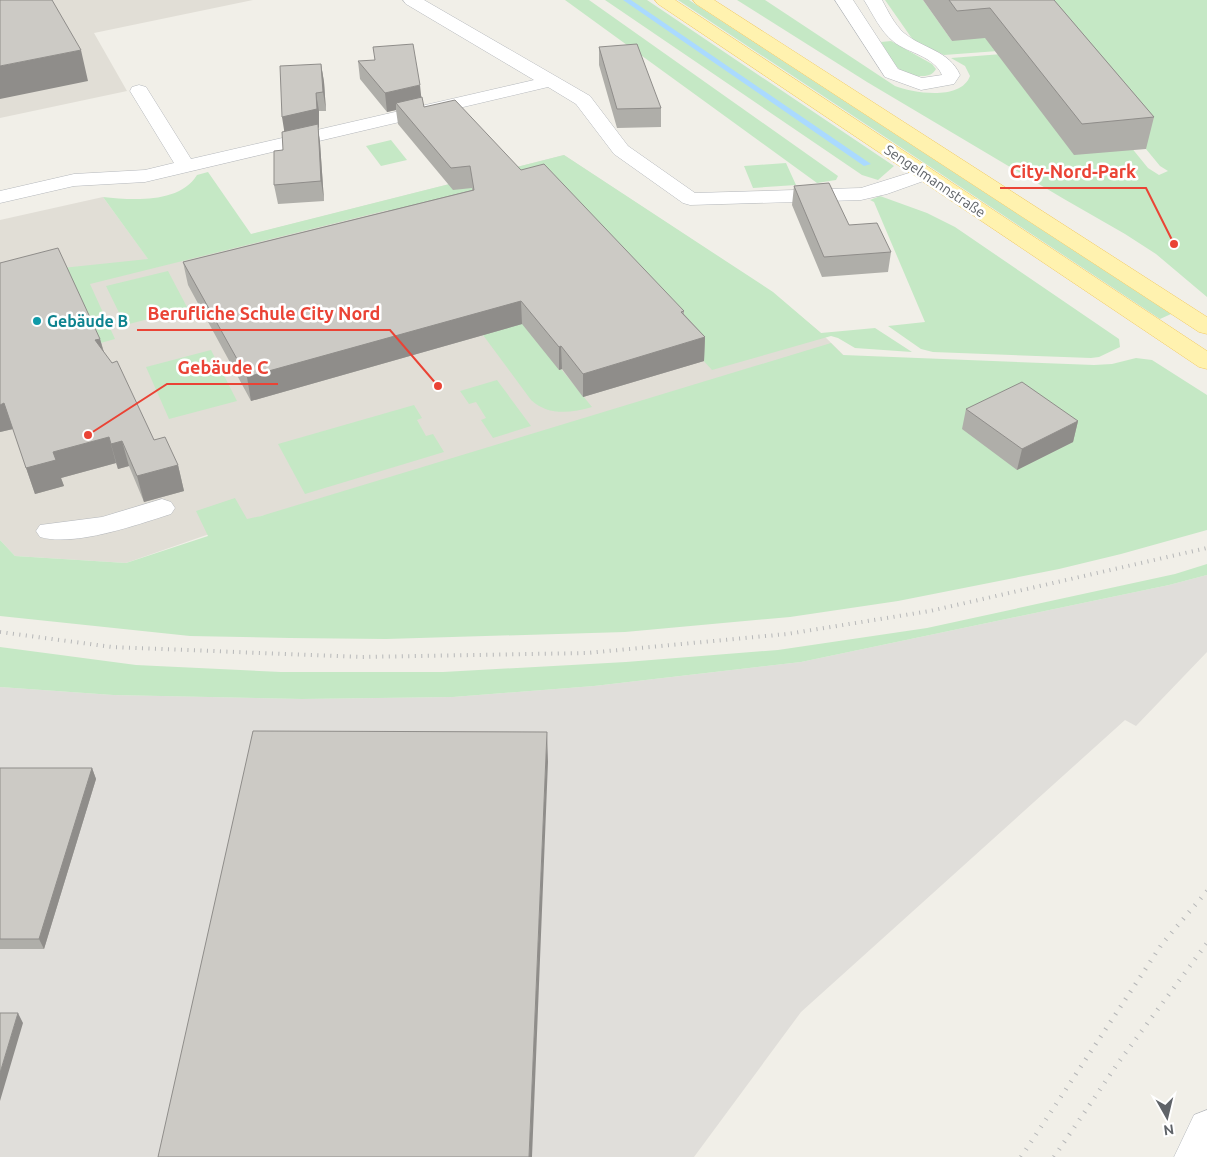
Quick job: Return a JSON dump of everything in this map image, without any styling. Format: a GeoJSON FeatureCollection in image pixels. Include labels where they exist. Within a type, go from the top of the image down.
{"type":"FeatureCollection","features":[{"type":"Feature","properties":{"kind":"main road","name":"Sengelmannstraße"},"geometry":{"type":"LineString","coordinates":[[664,0],[1207,362]]}},
{"type":"Feature","properties":{"kind":"main road","name":"Sengelmannstraße"},"geometry":{"type":"LineString","coordinates":[[702,0],[1207,327]]}},
{"type":"Feature","properties":{"kind":"street"},"geometry":{"type":"LineString","coordinates":[[412,0],[583,100],[621,150],[690,199],[861,194],[880,190],[925,174]]}},
{"type":"Feature","properties":{"kind":"street"},"geometry":{"type":"LineString","coordinates":[[844,0],[891,73],[921,84],[947,80],[952,75],[950,69],[943,62],[896,35],[873,0]]}},
{"type":"Feature","properties":{"kind":"street"},"geometry":{"type":"LineString","coordinates":[[0,197],[74,180],[146,176],[506,93],[550,81]]}},
{"type":"Feature","properties":{"kind":"street"},"geometry":{"type":"LineString","coordinates":[[139,91],[186,167]]}},
{"type":"Feature","properties":{"kind":"street"},"geometry":{"type":"LineString","coordinates":[[49,531],[103,526],[162,508]]}},
{"type":"Feature","properties":{"kind":"street"},"geometry":{"type":"LineString","coordinates":[[1193,1157],[1207,1128]]}},
{"type":"Feature","properties":{"kind":"shaded area"},"geometry":{"type":"Polygon","coordinates":[[[0,0],[253,0],[94,33],[127,91],[0,118],[0,0]]]}},
{"type":"Feature","properties":{"kind":"shaded area"},"geometry":{"type":"Polygon","coordinates":[[[564,155],[773,293],[821,333],[907,417],[261,516],[126,563],[15,556],[0,540],[0,220],[103,197],[149,260],[564,155]]]}},
{"type":"Feature","properties":{"kind":"shaded area"},"geometry":{"type":"Polygon","coordinates":[[[1207,575],[1207,652],[1136,726],[1125,720],[801,1012],[694,1157],[0,1157],[0,687],[113,695],[302,699],[453,697],[594,686],[801,662],[1169,585],[1207,575]]]}},
{"type":"Feature","properties":{"kind":"green space"},"geometry":{"type":"Polygon","coordinates":[[[565,0],[589,0],[838,176],[836,180],[817,183],[565,0]]]}},
{"type":"Feature","properties":{"kind":"green space"},"geometry":{"type":"Polygon","coordinates":[[[605,0],[647,0],[894,166],[878,180],[862,175],[605,0]]]}},
{"type":"Feature","properties":{"kind":"green space"},"geometry":{"type":"Polygon","coordinates":[[[678,0],[689,0],[1171,314],[1160,319],[678,0]]]}},
{"type":"Feature","properties":{"kind":"green space"},"geometry":{"type":"Polygon","coordinates":[[[737,0],[765,0],[895,86],[924,93],[947,92],[965,84],[970,76],[965,66],[951,58],[1052,50],[1148,168],[1159,175],[1168,171],[1160,166],[1023,0],[1207,0],[1207,297],[1156,254],[1125,234],[867,82],[737,0]]]}},
{"type":"Feature","properties":{"kind":"green space"},"geometry":{"type":"Polygon","coordinates":[[[885,0],[923,0],[952,41],[966,27],[1050,47],[944,55],[913,40],[885,0]]]}},
{"type":"Feature","properties":{"kind":"green space"},"geometry":{"type":"Polygon","coordinates":[[[891,41],[932,64],[936,69],[925,76],[914,76],[902,71],[881,42],[891,41]]]}},
{"type":"Feature","properties":{"kind":"green space"},"geometry":{"type":"Polygon","coordinates":[[[391,140],[407,160],[381,166],[366,146],[391,140]]]}},
{"type":"Feature","properties":{"kind":"green space"},"geometry":{"type":"Polygon","coordinates":[[[564,155],[773,292],[821,333],[875,328],[912,352],[855,348],[831,336],[712,370],[680,335],[409,237],[388,210],[90,284],[115,339],[86,347],[62,268],[148,259],[103,197],[141,199],[167,195],[179,191],[197,175],[208,172],[251,234],[564,155]]]}},
{"type":"Feature","properties":{"kind":"green space"},"geometry":{"type":"Polygon","coordinates":[[[786,163],[796,185],[753,188],[744,166],[786,163]]]}},
{"type":"Feature","properties":{"kind":"green space"},"geometry":{"type":"Polygon","coordinates":[[[880,196],[927,213],[955,227],[1119,339],[1120,347],[1099,357],[1091,358],[933,352],[921,349],[888,326],[925,322],[874,202],[870,200],[880,196]]]}},
{"type":"Feature","properties":{"kind":"green space"},"geometry":{"type":"Polygon","coordinates":[[[465,251],[592,407],[560,412],[545,409],[531,400],[449,289],[465,251]]]}},
{"type":"Feature","properties":{"kind":"green space"},"geometry":{"type":"Polygon","coordinates":[[[168,271],[188,309],[125,325],[106,286],[168,271]]]}},
{"type":"Feature","properties":{"kind":"green space"},"geometry":{"type":"Polygon","coordinates":[[[831,343],[843,355],[1094,365],[1112,364],[1136,358],[1152,360],[1207,395],[1207,530],[1059,569],[898,601],[790,617],[625,632],[386,639],[190,636],[0,616],[0,540],[15,556],[126,563],[208,536],[196,511],[235,498],[247,519],[261,516],[831,343]]]}},
{"type":"Feature","properties":{"kind":"green space"},"geometry":{"type":"Polygon","coordinates":[[[211,350],[237,401],[169,419],[146,367],[211,350]]]}},
{"type":"Feature","properties":{"kind":"green space"},"geometry":{"type":"Polygon","coordinates":[[[497,380],[531,426],[493,438],[481,420],[486,418],[476,402],[469,404],[460,391],[497,380]]]}},
{"type":"Feature","properties":{"kind":"green space"},"geometry":{"type":"Polygon","coordinates":[[[414,405],[422,418],[417,420],[426,436],[433,434],[444,452],[305,494],[278,444],[414,405]]]}},
{"type":"Feature","properties":{"kind":"green space"},"geometry":{"type":"Polygon","coordinates":[[[1207,564],[1207,575],[1169,585],[801,662],[594,686],[453,697],[302,699],[113,695],[0,687],[0,647],[136,665],[281,672],[443,672],[626,662],[778,650],[927,628],[1175,574],[1207,564]]]}},
{"type":"Feature","properties":{"kind":"building"},"geometry":{"type":"Polygon","coordinates":[[[0,0],[52,0],[81,50],[0,66],[0,0]]]}},
{"type":"Feature","properties":{"kind":"building"},"geometry":{"type":"Polygon","coordinates":[[[949,0],[1054,0],[1154,117],[1082,124],[990,8],[957,11],[949,0]]]}},
{"type":"Feature","properties":{"kind":"building"},"geometry":{"type":"Polygon","coordinates":[[[413,44],[420,85],[385,93],[358,61],[375,60],[373,47],[413,44]]]}},
{"type":"Feature","properties":{"kind":"building"},"geometry":{"type":"Polygon","coordinates":[[[637,44],[661,108],[617,109],[599,47],[637,44]]]}},
{"type":"Feature","properties":{"kind":"building"},"geometry":{"type":"Polygon","coordinates":[[[321,64],[323,92],[316,93],[317,109],[282,117],[280,66],[321,64]]]}},
{"type":"Feature","properties":{"kind":"building"},"geometry":{"type":"Polygon","coordinates":[[[422,97],[424,107],[455,100],[521,170],[544,164],[684,311],[681,312],[705,337],[583,374],[521,301],[247,377],[183,262],[474,190],[470,166],[451,168],[396,103],[422,97]]]}},
{"type":"Feature","properties":{"kind":"building"},"geometry":{"type":"Polygon","coordinates":[[[318,124],[321,181],[274,185],[274,151],[283,150],[282,132],[318,124]]]}},
{"type":"Feature","properties":{"kind":"building"},"geometry":{"type":"Polygon","coordinates":[[[829,183],[849,225],[877,223],[891,252],[824,257],[794,186],[829,183]]]}},
{"type":"Feature","properties":{"kind":"building"},"geometry":{"type":"Polygon","coordinates":[[[58,248],[100,339],[95,340],[112,363],[117,361],[154,440],[165,437],[178,465],[137,476],[122,441],[111,444],[109,437],[53,452],[56,460],[26,468],[4,403],[0,405],[0,263],[58,248]]]}},
{"type":"Feature","properties":{"kind":"building"},"geometry":{"type":"Polygon","coordinates":[[[1022,382],[1078,421],[1022,449],[966,409],[1022,382]]]}},
{"type":"Feature","properties":{"kind":"building"},"geometry":{"type":"Polygon","coordinates":[[[253,731],[547,732],[529,1157],[158,1157],[253,731]]]}},
{"type":"Feature","properties":{"kind":"building"},"geometry":{"type":"Polygon","coordinates":[[[0,768],[92,768],[39,939],[0,939],[0,768]]]}},
{"type":"Feature","properties":{"kind":"building"},"geometry":{"type":"Polygon","coordinates":[[[0,1013],[18,1013],[0,1073],[0,1013]]]}},
{"type":"Feature","properties":{"kind":"waterway"},"geometry":{"type":"LineString","coordinates":[[626,0],[867,164]]}},
{"type":"Feature","properties":{"kind":"railway"},"geometry":{"type":"LineString","coordinates":[[0,632],[112,647],[361,657],[587,653],[787,634],[930,611],[1207,548]]}},
{"type":"Feature","properties":{"kind":"railway"},"geometry":{"type":"LineString","coordinates":[[1021,1157],[1162,944],[1207,891]]}},
{"type":"Feature","properties":{"kind":"railway"},"geometry":{"type":"LineString","coordinates":[[1054,1157],[1118,1063],[1207,943]]}},
{"type":"Feature","properties":{"kind":"place","name":"City-Nord-Park"},"geometry":{"type":"Point","coordinates":[1174,244]}},
{"type":"Feature","properties":{"kind":"place","name":"Gebäude B"},"geometry":{"type":"Point","coordinates":[37,321]}},
{"type":"Feature","properties":{"kind":"place","name":"Berufliche Schule City Nord"},"geometry":{"type":"Point","coordinates":[438,386]}},
{"type":"Feature","properties":{"kind":"place","name":"Gebäude C"},"geometry":{"type":"Point","coordinates":[88,435]}}]}
